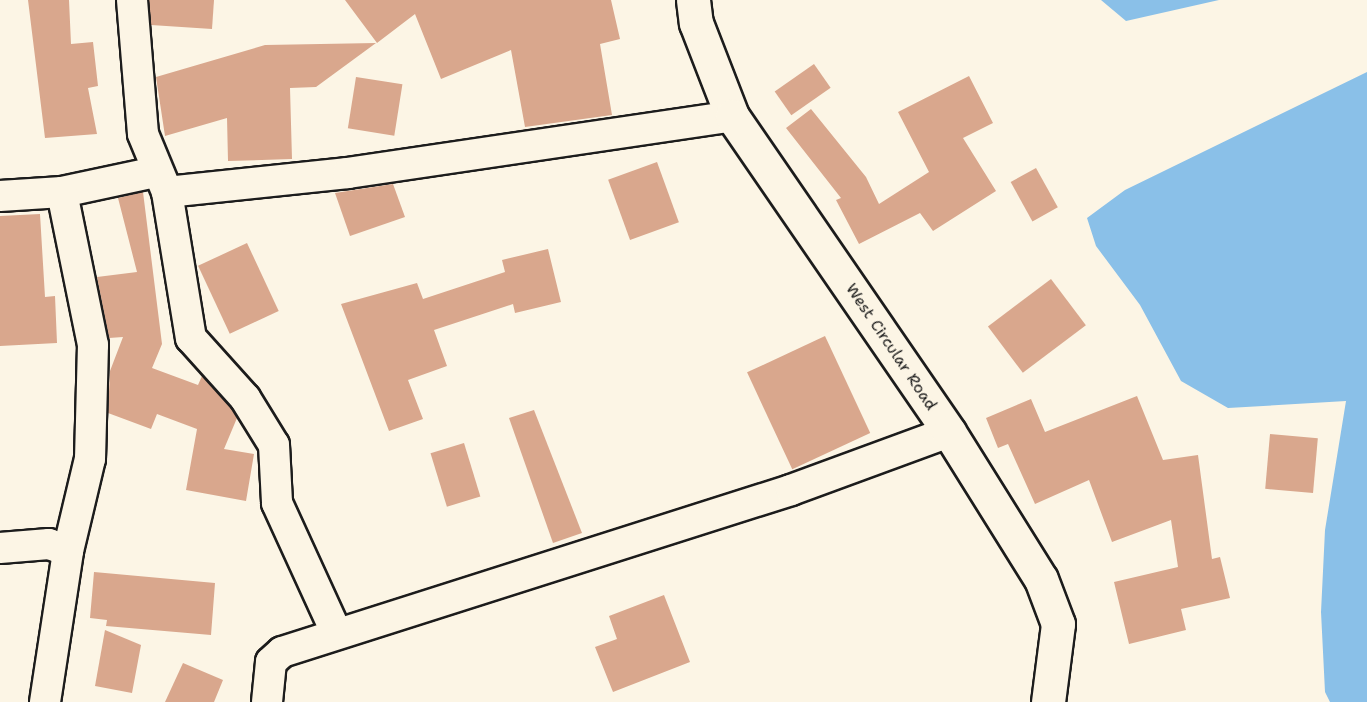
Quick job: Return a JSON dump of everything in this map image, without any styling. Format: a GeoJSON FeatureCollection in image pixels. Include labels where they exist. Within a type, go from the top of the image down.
{"type":"FeatureCollection","features":[{"type":"Feature","properties":{"kind":"street"},"geometry":{"type":"LineString","coordinates":[[132,0],[143,134],[161,182],[191,338],[245,398],[274,445],[277,503],[337,634]]}},
{"type":"Feature","properties":{"kind":"street","name":"West Circular Road"},"geometry":{"type":"LineString","coordinates":[[693,0],[696,23],[732,116],[949,432],[1041,579],[1054,615],[1048,702]]}},
{"type":"Feature","properties":{"kind":"street"},"geometry":{"type":"LineString","coordinates":[[0,196],[161,182],[348,173],[732,116]]}},
{"type":"Feature","properties":{"kind":"street"},"geometry":{"type":"LineString","coordinates":[[45,702],[68,551],[90,459],[93,345],[62,192]]}},
{"type":"Feature","properties":{"kind":"street"},"geometry":{"type":"LineString","coordinates":[[267,702],[271,662],[282,652],[791,490],[949,432]]}},
{"type":"Feature","properties":{"kind":"street"},"geometry":{"type":"LineString","coordinates":[[0,548],[49,544],[68,551]]}},
{"type":"Feature","properties":{"kind":"water"},"geometry":{"type":"Polygon","coordinates":[[[1101,0],[1219,0],[1126,21],[1101,0]]]}},
{"type":"Feature","properties":{"kind":"water"},"geometry":{"type":"Polygon","coordinates":[[[1367,72],[1367,702],[1330,702],[1325,692],[1321,612],[1325,530],[1346,401],[1228,408],[1181,381],[1140,305],[1096,246],[1087,218],[1125,190],[1367,72]]]}},
{"type":"Feature","properties":{"kind":"building"},"geometry":{"type":"Polygon","coordinates":[[[28,0],[69,0],[71,44],[93,42],[98,86],[88,88],[97,134],[45,138],[28,0]]]}},
{"type":"Feature","properties":{"kind":"building"},"geometry":{"type":"Polygon","coordinates":[[[149,0],[214,0],[212,29],[151,25],[149,0]]]}},
{"type":"Feature","properties":{"kind":"building"},"geometry":{"type":"Polygon","coordinates":[[[345,0],[611,0],[620,39],[600,44],[612,115],[525,127],[511,50],[441,79],[415,14],[377,43],[345,0]]]}},
{"type":"Feature","properties":{"kind":"building"},"geometry":{"type":"Polygon","coordinates":[[[376,43],[316,87],[290,88],[292,159],[228,161],[227,118],[165,136],[156,77],[265,45],[376,43]]]}},
{"type":"Feature","properties":{"kind":"building"},"geometry":{"type":"Polygon","coordinates":[[[814,64],[831,88],[791,115],[775,92],[814,64]]]}},
{"type":"Feature","properties":{"kind":"building"},"geometry":{"type":"Polygon","coordinates":[[[969,76],[993,123],[963,138],[996,191],[933,231],[920,213],[859,244],[836,200],[841,198],[786,128],[811,109],[866,177],[879,204],[929,172],[898,112],[969,76]]]}},
{"type":"Feature","properties":{"kind":"building"},"geometry":{"type":"Polygon","coordinates":[[[356,77],[402,84],[394,136],[348,128],[356,77]]]}},
{"type":"Feature","properties":{"kind":"building"},"geometry":{"type":"Polygon","coordinates":[[[657,162],[679,222],[630,240],[608,180],[657,162]]]}},
{"type":"Feature","properties":{"kind":"building"},"geometry":{"type":"Polygon","coordinates":[[[1036,168],[1058,207],[1032,221],[1011,182],[1036,168]]]}},
{"type":"Feature","properties":{"kind":"building"},"geometry":{"type":"Polygon","coordinates":[[[393,184],[405,217],[350,236],[335,193],[393,184]]]}},
{"type":"Feature","properties":{"kind":"building"},"geometry":{"type":"Polygon","coordinates":[[[143,192],[162,344],[152,368],[198,385],[202,376],[231,408],[237,418],[224,449],[254,454],[246,501],[186,490],[197,429],[157,414],[151,429],[108,413],[110,371],[123,337],[109,338],[97,277],[137,272],[118,198],[143,192]]]}},
{"type":"Feature","properties":{"kind":"building"},"geometry":{"type":"Polygon","coordinates":[[[40,214],[45,297],[55,296],[57,343],[0,346],[0,216],[40,214]]]}},
{"type":"Feature","properties":{"kind":"building"},"geometry":{"type":"Polygon","coordinates":[[[247,243],[279,311],[230,334],[198,266],[247,243]]]}},
{"type":"Feature","properties":{"kind":"building"},"geometry":{"type":"Polygon","coordinates":[[[548,249],[561,302],[515,313],[513,304],[434,330],[447,366],[408,380],[423,419],[389,431],[341,304],[417,283],[423,299],[505,272],[502,260],[548,249]]]}},
{"type":"Feature","properties":{"kind":"building"},"geometry":{"type":"Polygon","coordinates":[[[1051,279],[1086,325],[1023,373],[988,327],[1051,279]]]}},
{"type":"Feature","properties":{"kind":"building"},"geometry":{"type":"Polygon","coordinates":[[[825,336],[870,433],[792,469],[747,372],[825,336]]]}},
{"type":"Feature","properties":{"kind":"building"},"geometry":{"type":"Polygon","coordinates":[[[1137,396],[1163,460],[1198,455],[1212,559],[1220,557],[1230,598],[1181,609],[1186,630],[1129,644],[1114,582],[1178,567],[1171,520],[1112,542],[1089,480],[1035,504],[1008,444],[998,448],[986,418],[1031,399],[1045,432],[1137,396]]]}},
{"type":"Feature","properties":{"kind":"building"},"geometry":{"type":"Polygon","coordinates":[[[534,410],[582,533],[553,543],[509,418],[534,410]]]}},
{"type":"Feature","properties":{"kind":"building"},"geometry":{"type":"Polygon","coordinates":[[[1270,434],[1318,438],[1313,493],[1265,489],[1270,434]]]}},
{"type":"Feature","properties":{"kind":"building"},"geometry":{"type":"Polygon","coordinates":[[[464,443],[480,497],[447,507],[431,453],[464,443]]]}},
{"type":"Feature","properties":{"kind":"building"},"geometry":{"type":"Polygon","coordinates":[[[94,572],[215,583],[211,635],[106,626],[107,620],[90,618],[94,572]]]}},
{"type":"Feature","properties":{"kind":"building"},"geometry":{"type":"Polygon","coordinates":[[[664,595],[690,662],[613,692],[595,647],[617,639],[609,616],[664,595]]]}},
{"type":"Feature","properties":{"kind":"building"},"geometry":{"type":"Polygon","coordinates":[[[105,630],[141,645],[132,693],[95,686],[105,630]]]}},
{"type":"Feature","properties":{"kind":"building"},"geometry":{"type":"Polygon","coordinates":[[[183,663],[223,680],[214,702],[165,702],[183,663]]]}}]}
